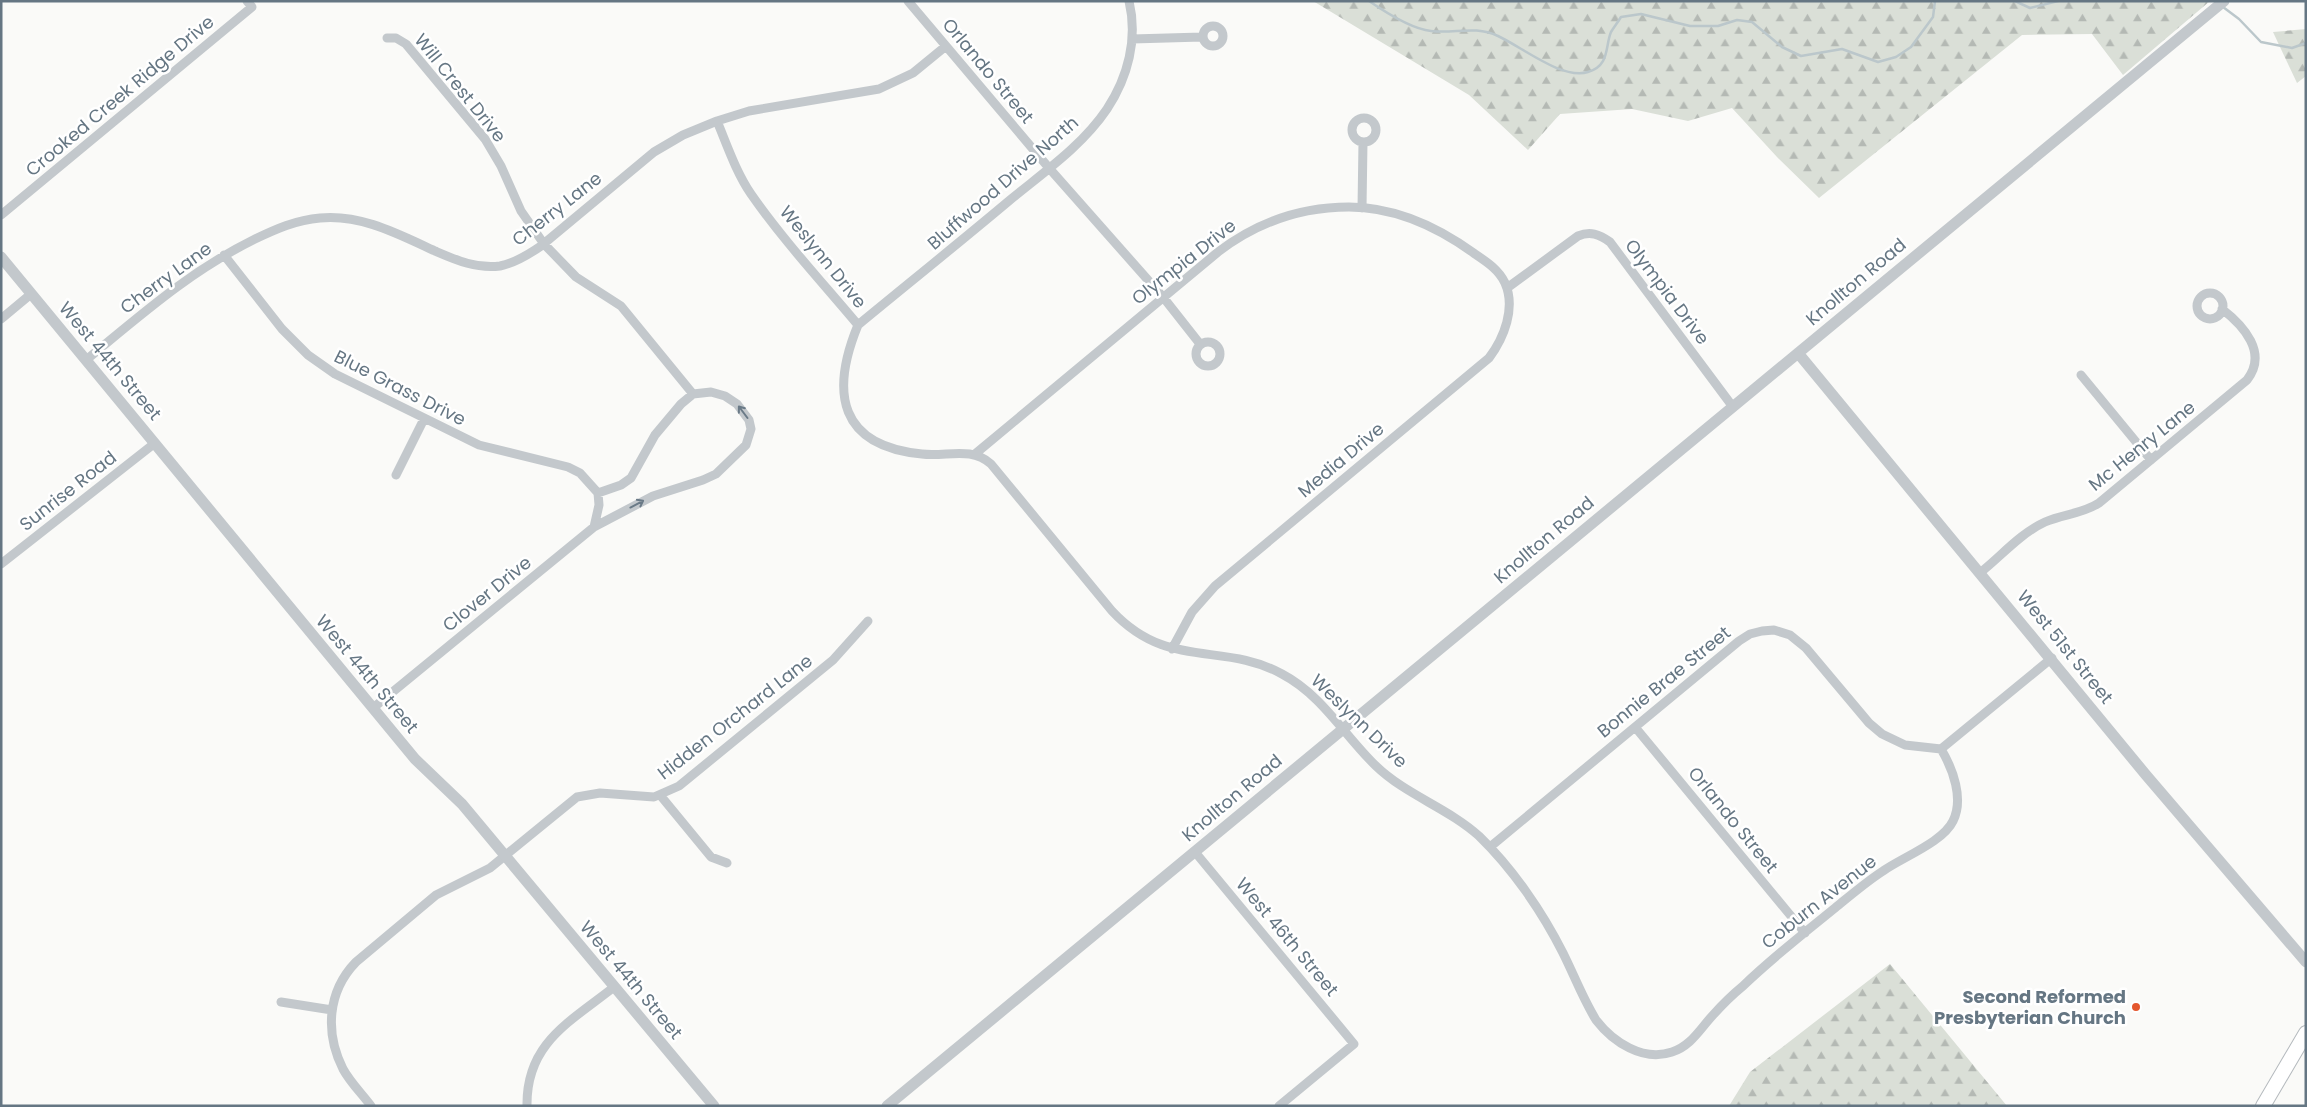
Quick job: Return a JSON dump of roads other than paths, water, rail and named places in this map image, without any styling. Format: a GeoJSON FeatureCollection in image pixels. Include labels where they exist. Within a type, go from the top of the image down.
{"type":"FeatureCollection","features":[{"type":"Feature","properties":{"kind":"main road"},"geometry":{"type":"LineString","coordinates":[[2262,1106],[2306,1033]]}},
{"type":"Feature","properties":{"kind":"street","name":"Crooked Creek Ridge Drive"},"geometry":{"type":"LineString","coordinates":[[1,215],[252,8],[247,1]]}},
{"type":"Feature","properties":{"kind":"street","name":"Orlando Street"},"geometry":{"type":"LineString","coordinates":[[908,1],[1049,168],[1162,297],[1200,344]]}},
{"type":"Feature","properties":{"kind":"street","name":"Bluffwood Drive North"},"geometry":{"type":"LineString","coordinates":[[858,325],[1049,168],[1085,136],[1107,108],[1125,74],[1130,57],[1132,39],[1132,19],[1129,1]]}},
{"type":"Feature","properties":{"kind":"street","name":"Knollton Road"},"geometry":{"type":"LineString","coordinates":[[887,1106],[2224,1]]}},
{"type":"Feature","properties":{"kind":"street"},"geometry":{"type":"LineString","coordinates":[[1132,39],[1202,37]]}},
{"type":"Feature","properties":{"kind":"street","name":"Will Crest Drive"},"geometry":{"type":"LineString","coordinates":[[387,38],[396,38],[406,44],[485,139],[501,166],[521,211],[544,244],[576,277],[621,306],[693,394]]}},
{"type":"Feature","properties":{"kind":"street","name":"Cherry Lane"},"geometry":{"type":"LineString","coordinates":[[86,360],[175,287],[224,254],[289,224],[326,217],[367,222],[462,262],[478,266],[500,266],[512,262],[544,244],[654,152],[683,135],[717,121],[771,107],[879,90],[913,73],[946,46]]}},
{"type":"Feature","properties":{"kind":"street","name":"Weslynn Drive"},"geometry":{"type":"LineString","coordinates":[[717,121],[734,161],[751,193],[794,249],[858,325],[848,355],[844,401],[854,424],[874,440],[914,453],[944,454],[962,452],[975,454],[991,464],[1118,617],[1148,640],[1172,649],[1251,661],[1278,671],[1298,684],[1314,697],[1342,730],[1389,776],[1455,818],[1490,847],[1527,895],[1552,933],[1599,1024],[1625,1046],[1651,1054]]}},
{"type":"Feature","properties":{"kind":"street"},"geometry":{"type":"LineString","coordinates":[[1362,208],[1363,142]]}},
{"type":"Feature","properties":{"kind":"street","name":"Olympia Drive"},"geometry":{"type":"LineString","coordinates":[[975,454],[1224,247],[1267,223],[1310,210],[1362,208],[1395,214],[1439,230],[1492,266],[1507,288],[1578,236],[1590,234],[1602,236],[1610,242],[1733,407]]}},
{"type":"Feature","properties":{"kind":"street","name":"Blue Grass Drive"},"geometry":{"type":"LineString","coordinates":[[224,254],[282,329],[308,355],[335,374],[464,439],[495,450],[568,467],[585,477],[598,493]]}},
{"type":"Feature","properties":{"kind":"street","name":"West 44th Street"},"geometry":{"type":"LineString","coordinates":[[1,257],[419,764],[452,792],[714,1106]]}},
{"type":"Feature","properties":{"kind":"street","name":"Media Drive"},"geometry":{"type":"LineString","coordinates":[[1172,649],[1192,612],[1215,586],[1483,364],[1496,348],[1505,329],[1509,303],[1507,288]]}},
{"type":"Feature","properties":{"kind":"street"},"geometry":{"type":"LineString","coordinates":[[1,319],[31,294]]}},
{"type":"Feature","properties":{"kind":"street","name":"Mc Henry Lane"},"geometry":{"type":"LineString","coordinates":[[1981,572],[2038,526],[2095,506],[2244,383],[2252,374],[2256,359],[2251,339],[2238,323],[2222,309]]}},
{"type":"Feature","properties":{"kind":"street","name":"West 51st Street"},"geometry":{"type":"LineString","coordinates":[[1798,352],[2052,658],[2146,775],[2306,962]]}},
{"type":"Feature","properties":{"kind":"street"},"geometry":{"type":"LineString","coordinates":[[2081,375],[2151,460]]}},
{"type":"Feature","properties":{"kind":"street","name":"Clover Drive"},"geometry":{"type":"LineString","coordinates":[[373,708],[594,527],[653,496],[709,478],[724,467],[746,445],[751,432],[751,424],[737,404],[725,396],[711,392],[693,394]]}},
{"type":"Feature","properties":{"kind":"street"},"geometry":{"type":"LineString","coordinates":[[594,527],[599,505],[598,493],[621,485],[631,478],[655,435],[681,404],[693,394]]}},
{"type":"Feature","properties":{"kind":"street"},"geometry":{"type":"LineString","coordinates":[[396,475],[424,419]]}},
{"type":"Feature","properties":{"kind":"street","name":"Sunrise Road"},"geometry":{"type":"LineString","coordinates":[[1,564],[155,442]]}},
{"type":"Feature","properties":{"kind":"street","name":"Hidden Orchard Lane"},"geometry":{"type":"LineString","coordinates":[[371,1106],[339,1061],[332,1033],[332,1010],[341,982],[359,959],[436,894],[485,871],[567,803],[580,796],[600,793],[645,797],[660,795],[685,782],[834,660],[868,621]]}},
{"type":"Feature","properties":{"kind":"street","name":"Bonnie Brae Street"},"geometry":{"type":"LineString","coordinates":[[1490,847],[1743,638],[1754,632],[1774,630],[1790,635],[1800,642],[1869,723],[1882,734],[1904,745],[1941,749]]}},
{"type":"Feature","properties":{"kind":"street"},"geometry":{"type":"LineString","coordinates":[[1941,749],[2052,658]]}},
{"type":"Feature","properties":{"kind":"street","name":"Orlando Street"},"geometry":{"type":"LineString","coordinates":[[1635,727],[1805,933]]}},
{"type":"Feature","properties":{"kind":"street","name":"Coburn Avenue"},"geometry":{"type":"LineString","coordinates":[[1651,1054],[1669,1053],[1688,1044],[1734,993],[1805,933],[1872,878],[1939,838],[1950,828],[1956,813],[1955,787],[1953,771],[1941,749]]}},
{"type":"Feature","properties":{"kind":"street"},"geometry":{"type":"LineString","coordinates":[[660,795],[711,857],[727,863]]}},
{"type":"Feature","properties":{"kind":"street","name":"West 46th Street"},"geometry":{"type":"LineString","coordinates":[[1195,852],[1354,1044],[1279,1106]]}},
{"type":"Feature","properties":{"kind":"street"},"geometry":{"type":"LineString","coordinates":[[527,1106],[527,1086],[531,1070],[545,1044],[559,1030],[614,987]]}},
{"type":"Feature","properties":{"kind":"street"},"geometry":{"type":"LineString","coordinates":[[281,1002],[332,1010]]}},
{"type":"Feature","properties":{"kind":"waterway"},"geometry":{"type":"LineString","coordinates":[[1369,1],[1407,24],[1424,30],[1448,32],[1473,30],[1489,33],[1508,41],[1554,67],[1578,73],[1588,72],[1600,65],[1605,55],[1611,32],[1621,17],[1641,14],[1690,26],[1718,26],[1737,20],[1752,22],[1782,47],[1801,56],[1842,49],[1878,62],[1896,57],[1911,47],[1933,17],[1935,1]]}},
{"type":"Feature","properties":{"kind":"waterway"},"geometry":{"type":"LineString","coordinates":[[2015,1],[2030,8],[2058,1]]}},
{"type":"Feature","properties":{"kind":"waterway"},"geometry":{"type":"LineString","coordinates":[[2223,7],[2239,19],[2261,42],[2292,48],[2306,43]]}},
{"type":"Feature","properties":{"kind":"place","name":"Second Reformed Presbyterian Church"},"geometry":{"type":"Point","coordinates":[2136,1007]}}]}
